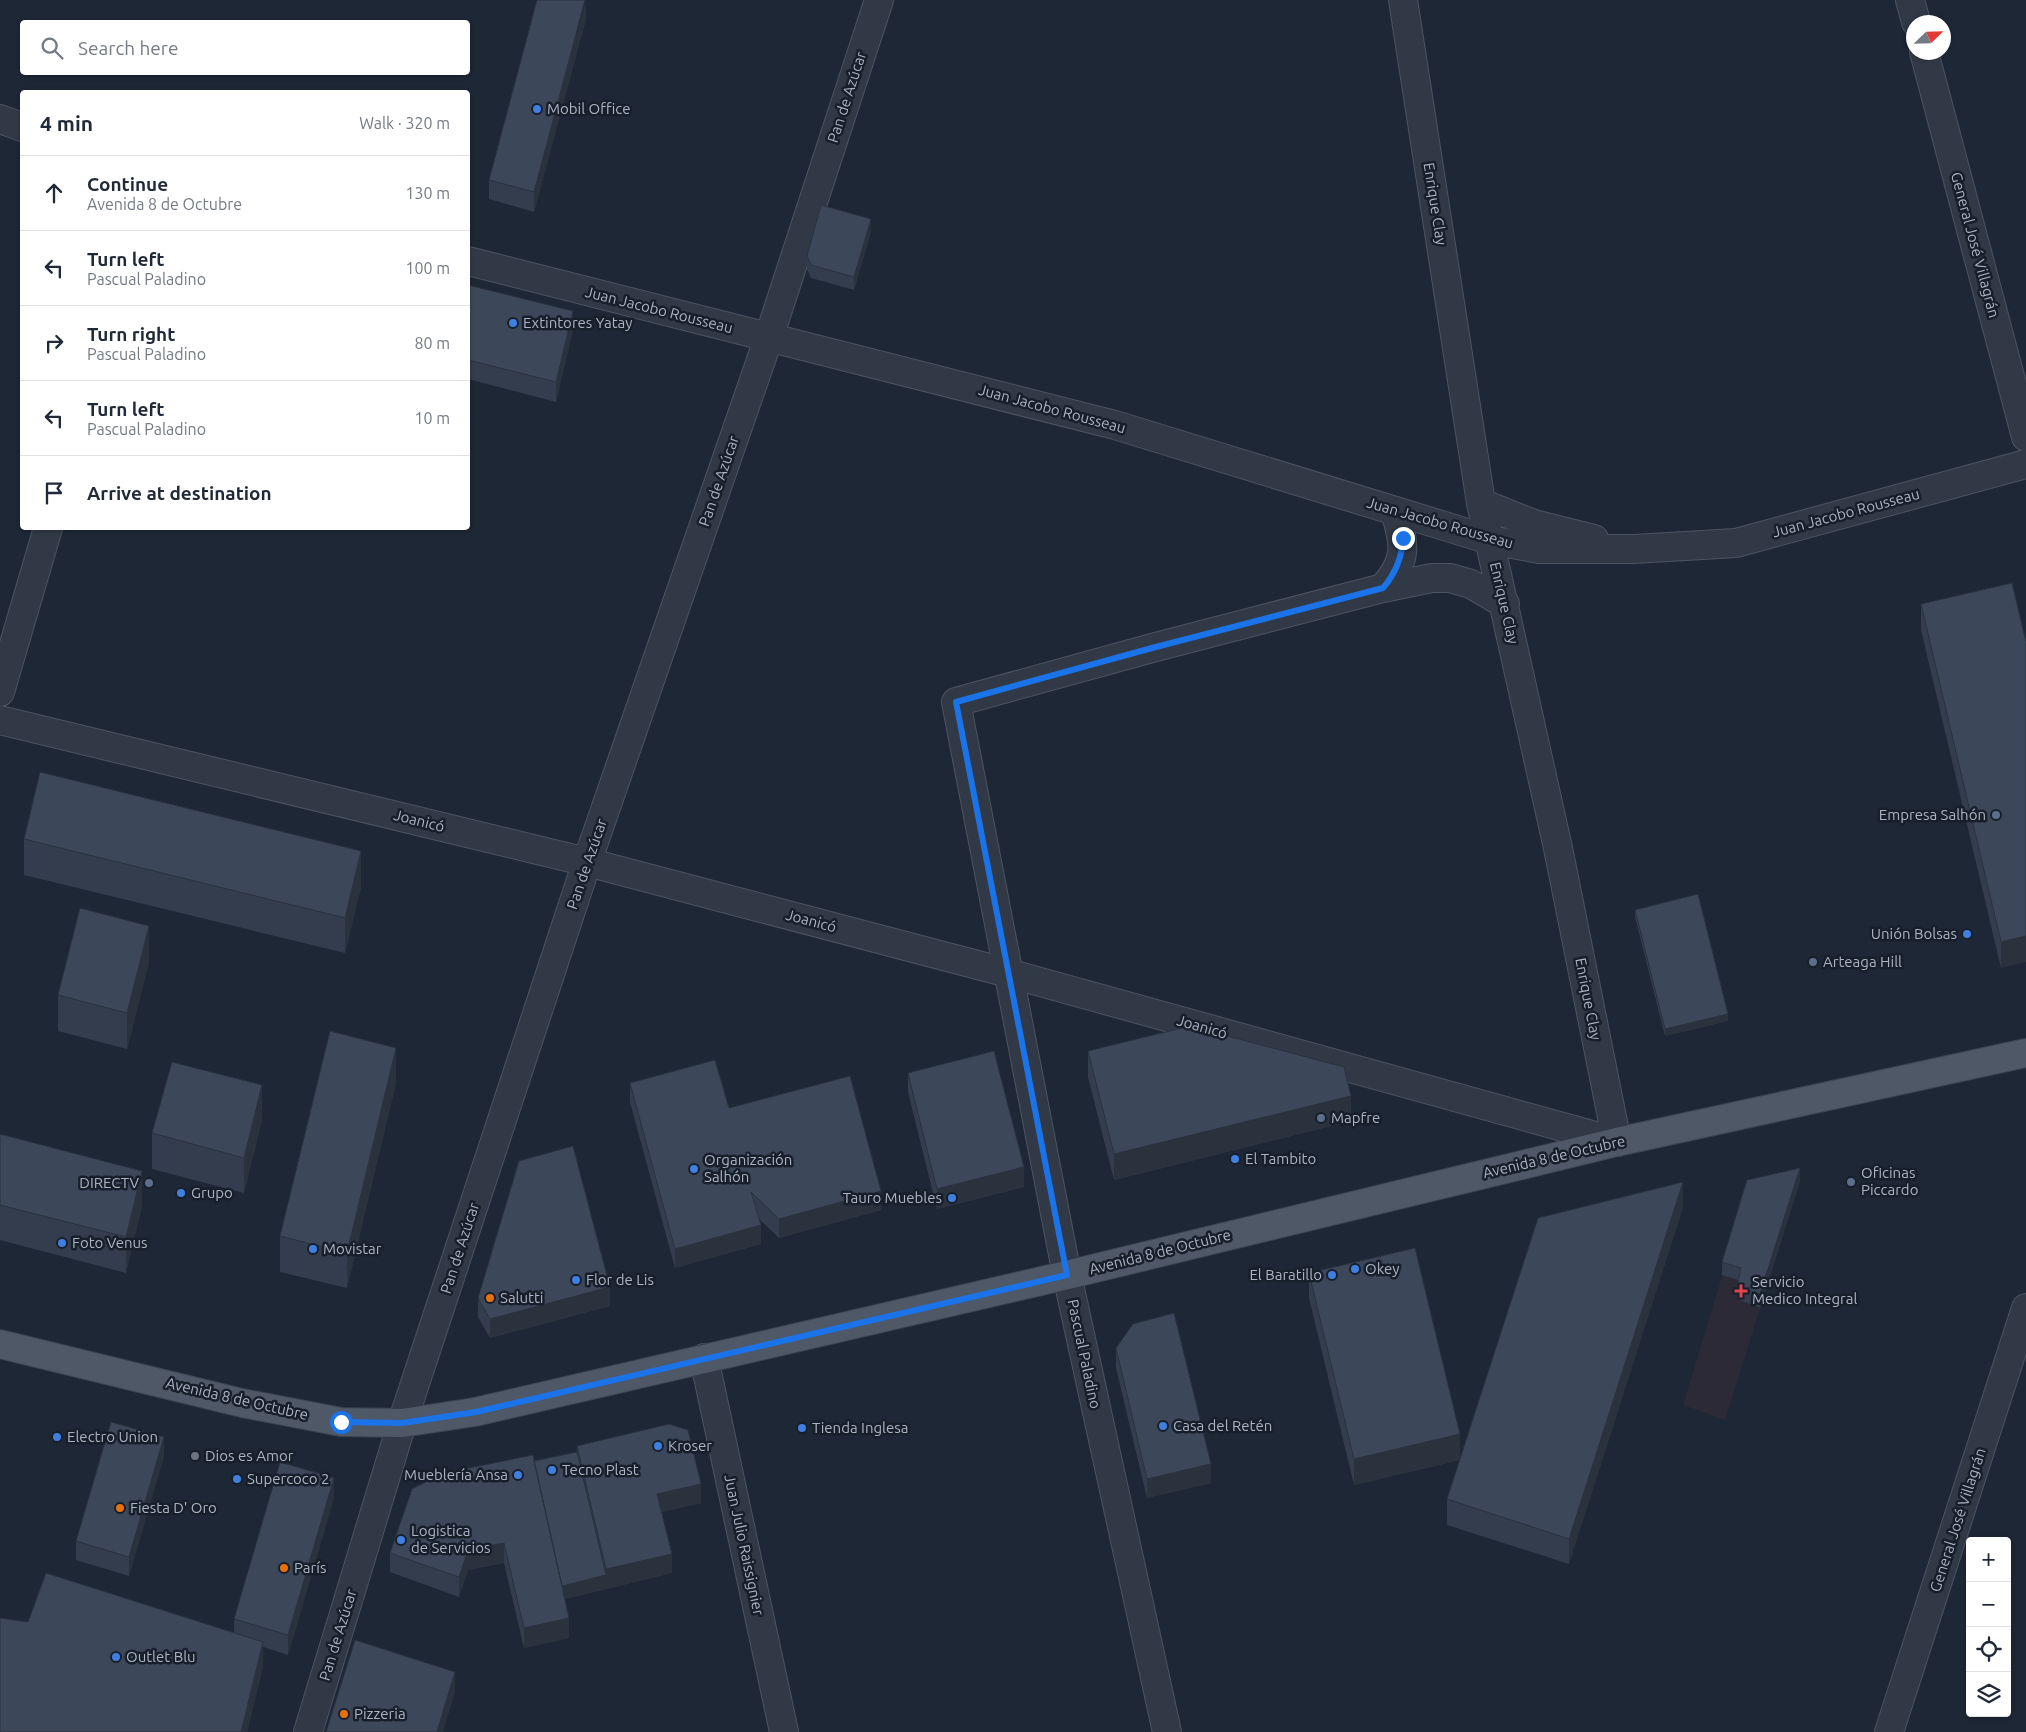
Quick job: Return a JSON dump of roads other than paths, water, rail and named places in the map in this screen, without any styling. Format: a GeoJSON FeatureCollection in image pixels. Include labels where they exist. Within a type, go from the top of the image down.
{"type":"FeatureCollection","features":[{"type":"Feature","properties":{"kind":"main road","name":"Avenida 8 de Octubre"},"geometry":{"type":"LineString","coordinates":[[0,1344],[242,1403],[341,1422],[402,1423],[476,1412],[1067,1275],[1617,1142],[2026,1053]]}},
{"type":"Feature","properties":{"kind":"street","name":"Pan de Azúcar"},"geometry":{"type":"LineString","coordinates":[[308,1732],[402,1423],[587,862],[770,337],[879,0]]}},
{"type":"Feature","properties":{"kind":"street","name":"Enrique Clay"},"geometry":{"type":"LineString","coordinates":[[1403,0],[1481,502],[1558,848],[1617,1142]]}},
{"type":"Feature","properties":{"kind":"street"},"geometry":{"type":"LineString","coordinates":[[1910,0],[1914,15]]}},
{"type":"Feature","properties":{"kind":"street","name":"General José Villagrán"},"geometry":{"type":"LineString","coordinates":[[1926,60],[2026,437]]}},
{"type":"Feature","properties":{"kind":"street"},"geometry":{"type":"LineString","coordinates":[[0,119],[20,126]]}},
{"type":"Feature","properties":{"kind":"street","name":"Juan Jacobo Rousseau"},"geometry":{"type":"LineString","coordinates":[[470,262],[1115,425],[1490,540],[1539,549],[1634,550],[1736,543],[2026,464]]}},
{"type":"Feature","properties":{"kind":"street","name":"Juan Jacobo Rousseau"},"geometry":{"type":"LineString","coordinates":[[1481,502],[1534,524],[1634,550]]}},
{"type":"Feature","properties":{"kind":"street"},"geometry":{"type":"LineString","coordinates":[[1383,588],[1397,569],[1402,554],[1403,538],[1395,511]]}},
{"type":"Feature","properties":{"kind":"street"},"geometry":{"type":"LineString","coordinates":[[0,692],[47,530]]}},
{"type":"Feature","properties":{"kind":"street","name":"Pascual Paladino"},"geometry":{"type":"LineString","coordinates":[[1167,1732],[1067,1275],[956,702],[1152,648],[1383,588],[1432,578],[1450,578],[1472,584],[1505,604]]}},
{"type":"Feature","properties":{"kind":"street","name":"Joanicó"},"geometry":{"type":"LineString","coordinates":[[0,720],[587,862],[1008,973],[1617,1142]]}},
{"type":"Feature","properties":{"kind":"street","name":"General José Villagrán"},"geometry":{"type":"LineString","coordinates":[[1889,1732],[2026,1308]]}},
{"type":"Feature","properties":{"kind":"street","name":"Juan Julio Raissignier"},"geometry":{"type":"LineString","coordinates":[[704,1358],[784,1732]]}},
{"type":"Feature","properties":{"kind":"place","name":"Mobil Office"},"geometry":{"type":"Point","coordinates":[537,109]}},
{"type":"Feature","properties":{"kind":"place","name":"Extintores Yatay"},"geometry":{"type":"Point","coordinates":[513,323]}},
{"type":"Feature","properties":{"kind":"place","name":"Empresa Salhón"},"geometry":{"type":"Point","coordinates":[1996,815]}},
{"type":"Feature","properties":{"kind":"place","name":"Unión Bolsas"},"geometry":{"type":"Point","coordinates":[1967,934]}},
{"type":"Feature","properties":{"kind":"place","name":"Arteaga Hill"},"geometry":{"type":"Point","coordinates":[1813,962]}},
{"type":"Feature","properties":{"kind":"place","name":"Mapfre"},"geometry":{"type":"Point","coordinates":[1321,1118]}},
{"type":"Feature","properties":{"kind":"place","name":"El Tambito"},"geometry":{"type":"Point","coordinates":[1235,1159]}},
{"type":"Feature","properties":{"kind":"place","name":"Organización Salhón"},"geometry":{"type":"Point","coordinates":[694,1169]}},
{"type":"Feature","properties":{"kind":"place","name":"Oficinas Piccardo"},"geometry":{"type":"Point","coordinates":[1851,1182]}},
{"type":"Feature","properties":{"kind":"place","name":"DIRECTV"},"geometry":{"type":"Point","coordinates":[149,1183]}},
{"type":"Feature","properties":{"kind":"place","name":"Grupo"},"geometry":{"type":"Point","coordinates":[181,1193]}},
{"type":"Feature","properties":{"kind":"place","name":"Tauro Muebles"},"geometry":{"type":"Point","coordinates":[952,1198]}},
{"type":"Feature","properties":{"kind":"place","name":"Foto Venus"},"geometry":{"type":"Point","coordinates":[62,1243]}},
{"type":"Feature","properties":{"kind":"place","name":"Movistar"},"geometry":{"type":"Point","coordinates":[313,1249]}},
{"type":"Feature","properties":{"kind":"place","name":"Okey"},"geometry":{"type":"Point","coordinates":[1355,1269]}},
{"type":"Feature","properties":{"kind":"place","name":"El Baratillo"},"geometry":{"type":"Point","coordinates":[1332,1275]}},
{"type":"Feature","properties":{"kind":"place","name":"Flor de Lis"},"geometry":{"type":"Point","coordinates":[576,1280]}},
{"type":"Feature","properties":{"kind":"place","name":"Servicio Medico Integral"},"geometry":{"type":"Point","coordinates":[1741,1291]}},
{"type":"Feature","properties":{"kind":"place","name":"Salutti"},"geometry":{"type":"Point","coordinates":[490,1298]}},
{"type":"Feature","properties":{"kind":"place","name":"Casa del Retén"},"geometry":{"type":"Point","coordinates":[1163,1426]}},
{"type":"Feature","properties":{"kind":"place","name":"Tienda Inglesa"},"geometry":{"type":"Point","coordinates":[802,1428]}},
{"type":"Feature","properties":{"kind":"place","name":"Electro Union"},"geometry":{"type":"Point","coordinates":[57,1437]}},
{"type":"Feature","properties":{"kind":"place","name":"Kroser"},"geometry":{"type":"Point","coordinates":[658,1446]}},
{"type":"Feature","properties":{"kind":"place","name":"Dios es Amor"},"geometry":{"type":"Point","coordinates":[195,1456]}},
{"type":"Feature","properties":{"kind":"place","name":"Tecno Plast"},"geometry":{"type":"Point","coordinates":[552,1470]}},
{"type":"Feature","properties":{"kind":"place","name":"Mueblería Ansa"},"geometry":{"type":"Point","coordinates":[518,1475]}},
{"type":"Feature","properties":{"kind":"place","name":"Supercoco 2"},"geometry":{"type":"Point","coordinates":[237,1479]}},
{"type":"Feature","properties":{"kind":"place","name":"Fiesta D' Oro"},"geometry":{"type":"Point","coordinates":[120,1508]}},
{"type":"Feature","properties":{"kind":"place","name":"Logistica de Servicios"},"geometry":{"type":"Point","coordinates":[401,1540]}},
{"type":"Feature","properties":{"kind":"place","name":"París"},"geometry":{"type":"Point","coordinates":[284,1568]}},
{"type":"Feature","properties":{"kind":"place","name":"Outlet Blu"},"geometry":{"type":"Point","coordinates":[116,1657]}},
{"type":"Feature","properties":{"kind":"place","name":"Pizzeria"},"geometry":{"type":"Point","coordinates":[344,1714]}}]}
